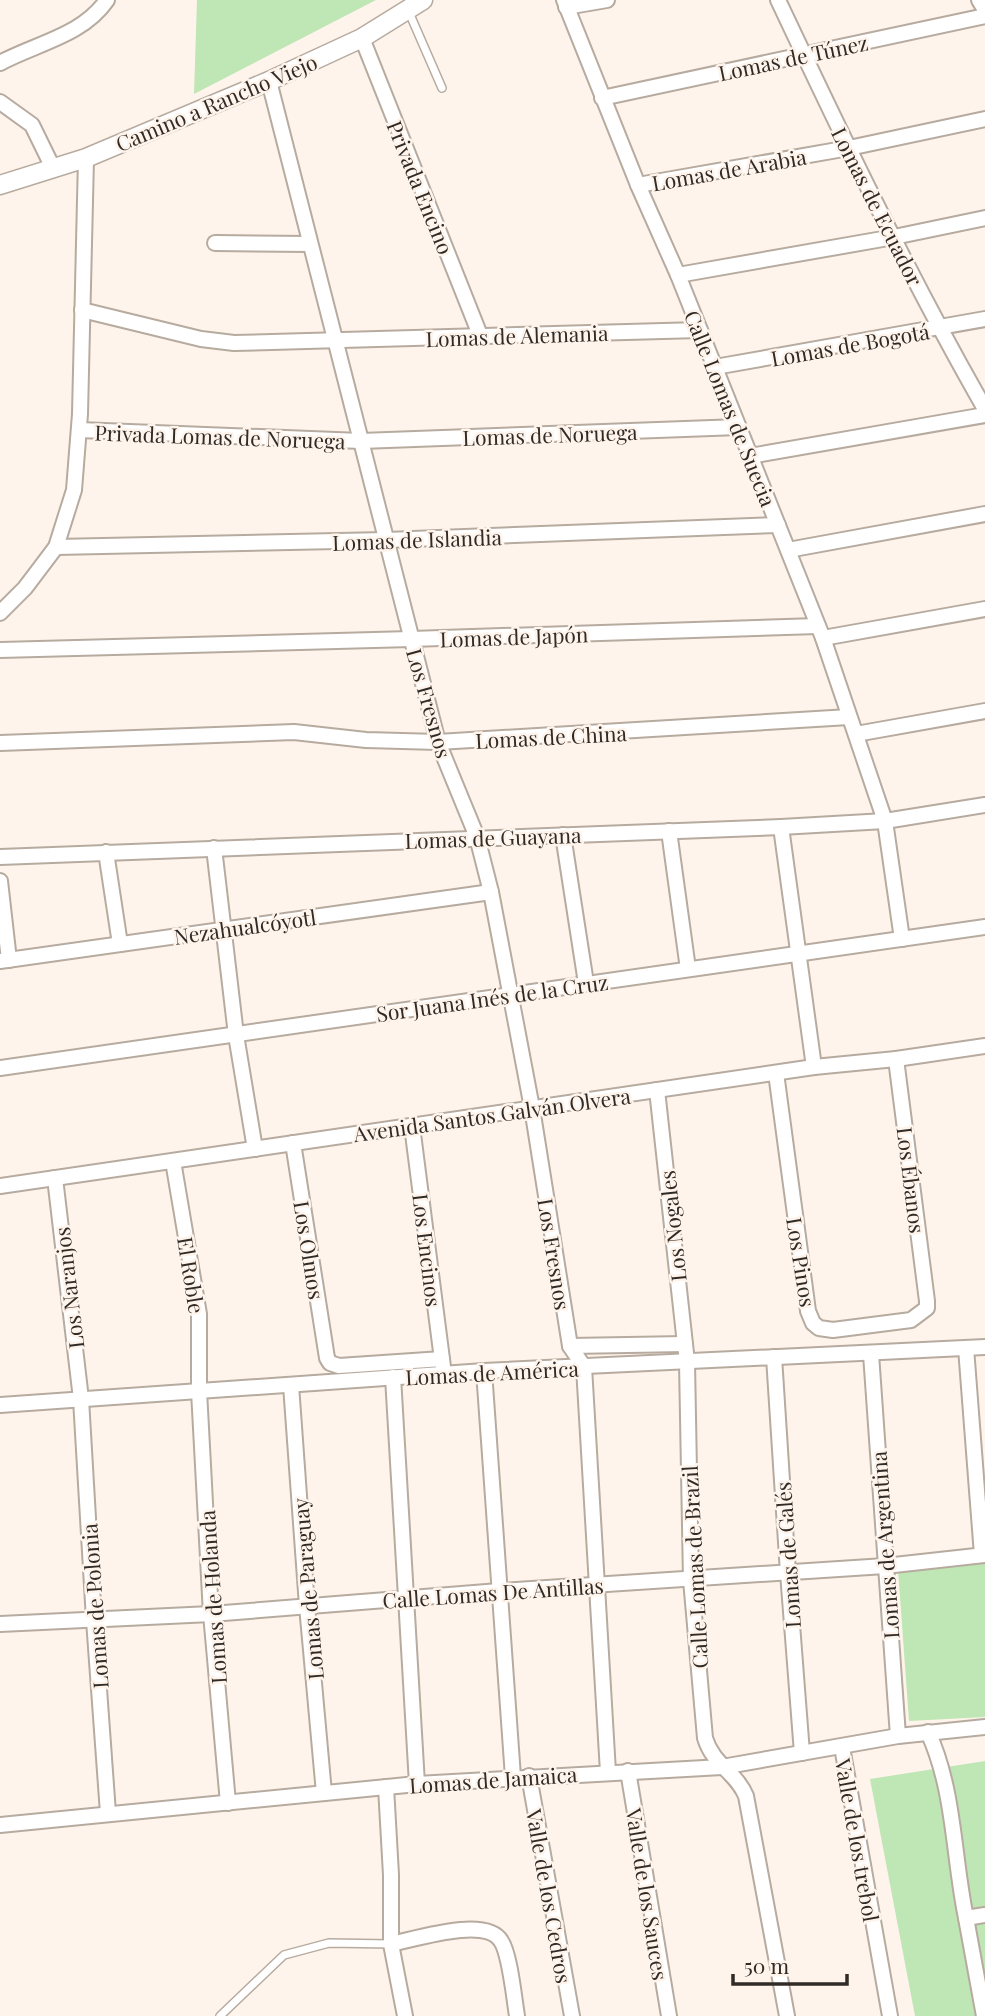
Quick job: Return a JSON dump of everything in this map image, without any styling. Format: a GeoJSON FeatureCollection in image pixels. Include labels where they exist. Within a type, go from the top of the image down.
{"type":"FeatureCollection","features":[{"type":"Feature","properties":{"kind":"street"},"geometry":{"type":"LineString","coordinates":[[0,63],[74,29],[93,17],[107,0]]}},
{"type":"Feature","properties":{"kind":"street"},"geometry":{"type":"LineString","coordinates":[[565,4],[607,0]]}},
{"type":"Feature","properties":{"kind":"street","name":"Lomas de Ecuador"},"geometry":{"type":"LineString","coordinates":[[778,0],[939,329],[985,409]]}},
{"type":"Feature","properties":{"kind":"street"},"geometry":{"type":"LineString","coordinates":[[979,0],[985,10]]}},
{"type":"Feature","properties":{"kind":"street","name":"Calle Lomas de Suecia"},"geometry":{"type":"LineString","coordinates":[[565,4],[638,185],[678,275],[821,632],[885,821],[902,939]]}},
{"type":"Feature","properties":{"kind":"street","name":"Camino a Rancho Viejo"},"geometry":{"type":"LineString","coordinates":[[0,185],[86,158],[269,81],[362,38],[416,5]]}},
{"type":"Feature","properties":{"kind":"street","name":"Lomas de Túnez"},"geometry":{"type":"LineString","coordinates":[[602,98],[985,16]]}},
{"type":"Feature","properties":{"kind":"street","name":"Privada Encino"},"geometry":{"type":"LineString","coordinates":[[362,38],[480,335]]}},
{"type":"Feature","properties":{"kind":"street","name":"Los Fresnos"},"geometry":{"type":"LineString","coordinates":[[269,81],[438,743],[477,837],[491,892],[532,1108],[570,1346],[584,1367]]}},
{"type":"Feature","properties":{"kind":"street"},"geometry":{"type":"LineString","coordinates":[[0,102],[32,125],[53,168]]}},
{"type":"Feature","properties":{"kind":"street","name":"Lomas de Arabia"},"geometry":{"type":"LineString","coordinates":[[638,185],[849,148],[985,119]]}},
{"type":"Feature","properties":{"kind":"street"},"geometry":{"type":"LineString","coordinates":[[0,613],[25,588],[56,547],[74,490],[79,430],[86,158]]}},
{"type":"Feature","properties":{"kind":"street"},"geometry":{"type":"LineString","coordinates":[[678,275],[985,218]]}},
{"type":"Feature","properties":{"kind":"street"},"geometry":{"type":"LineString","coordinates":[[215,243],[310,244]]}},
{"type":"Feature","properties":{"kind":"street","name":"Lomas de Alemania"},"geometry":{"type":"LineString","coordinates":[[82,310],[201,339],[234,343],[700,330]]}},
{"type":"Feature","properties":{"kind":"street","name":"Lomas de Bogotá"},"geometry":{"type":"LineString","coordinates":[[715,367],[985,319]]}},
{"type":"Feature","properties":{"kind":"street"},"geometry":{"type":"LineString","coordinates":[[750,456],[985,415]]}},
{"type":"Feature","properties":{"kind":"street","name":"Lomas de Noruega"},"geometry":{"type":"LineString","coordinates":[[361,441],[739,427]]}},
{"type":"Feature","properties":{"kind":"street","name":"Privada Lomas de Noruega"},"geometry":{"type":"LineString","coordinates":[[79,430],[361,441]]}},
{"type":"Feature","properties":{"kind":"street"},"geometry":{"type":"LineString","coordinates":[[788,550],[985,514]]}},
{"type":"Feature","properties":{"kind":"street","name":"Lomas de Islandia"},"geometry":{"type":"LineString","coordinates":[[56,547],[386,540],[778,525]]}},
{"type":"Feature","properties":{"kind":"street","name":"Lomas de Japón"},"geometry":{"type":"LineString","coordinates":[[0,650],[821,632],[985,609]]}},
{"type":"Feature","properties":{"kind":"street"},"geometry":{"type":"LineString","coordinates":[[856,734],[985,711]]}},
{"type":"Feature","properties":{"kind":"street","name":"Lomas de China"},"geometry":{"type":"LineString","coordinates":[[0,743],[294,732],[366,740],[438,743],[849,717]]}},
{"type":"Feature","properties":{"kind":"street","name":"Lomas de Guayana"},"geometry":{"type":"LineString","coordinates":[[0,857],[781,827],[885,821],[985,805]]}},
{"type":"Feature","properties":{"kind":"street"},"geometry":{"type":"LineString","coordinates":[[781,827],[814,1067]]}},
{"type":"Feature","properties":{"kind":"street"},"geometry":{"type":"LineString","coordinates":[[670,831],[688,969]]}},
{"type":"Feature","properties":{"kind":"street"},"geometry":{"type":"LineString","coordinates":[[563,835],[586,983]]}},
{"type":"Feature","properties":{"kind":"street"},"geometry":{"type":"LineString","coordinates":[[214,848],[236,1035],[255,1149]]}},
{"type":"Feature","properties":{"kind":"street"},"geometry":{"type":"LineString","coordinates":[[106,852],[120,944]]}},
{"type":"Feature","properties":{"kind":"street"},"geometry":{"type":"LineString","coordinates":[[0,881],[5,960]]}},
{"type":"Feature","properties":{"kind":"street","name":"Nezahualcóyotl"},"geometry":{"type":"LineString","coordinates":[[5,960],[491,892]]}},
{"type":"Feature","properties":{"kind":"street","name":"Sor Juana Inés de la Cruz"},"geometry":{"type":"LineString","coordinates":[[0,1068],[985,927]]}},
{"type":"Feature","properties":{"kind":"street","name":"Avenida Santos Galván Olvera"},"geometry":{"type":"LineString","coordinates":[[0,1186],[814,1067],[985,1046]]}},
{"type":"Feature","properties":{"kind":"street","name":"Los Ébanos"},"geometry":{"type":"LineString","coordinates":[[896,1059],[928,1301]]}},
{"type":"Feature","properties":{"kind":"street","name":"Los Pinos"},"geometry":{"type":"LineString","coordinates":[[776,1073],[808,1311],[813,1323],[819,1328],[833,1330],[911,1320],[927,1308],[928,1301]]}},
{"type":"Feature","properties":{"kind":"street","name":"Los Nogales"},"geometry":{"type":"LineString","coordinates":[[657,1090],[687,1362]]}},
{"type":"Feature","properties":{"kind":"street","name":"Los Encinos"},"geometry":{"type":"LineString","coordinates":[[412,1126],[443,1367]]}},
{"type":"Feature","properties":{"kind":"street","name":"Los Olmos"},"geometry":{"type":"LineString","coordinates":[[293,1143],[327,1358],[330,1363],[338,1366],[443,1367]]}},
{"type":"Feature","properties":{"kind":"street","name":"El Roble"},"geometry":{"type":"LineString","coordinates":[[173,1161],[199,1314],[199,1391]]}},
{"type":"Feature","properties":{"kind":"street","name":"Los Naranjos"},"geometry":{"type":"LineString","coordinates":[[55,1178],[81,1399]]}},
{"type":"Feature","properties":{"kind":"street"},"geometry":{"type":"LineString","coordinates":[[570,1346],[685,1344]]}},
{"type":"Feature","properties":{"kind":"street","name":"Lomas de América"},"geometry":{"type":"LineString","coordinates":[[0,1405],[393,1377],[443,1367],[484,1371],[985,1347]]}},
{"type":"Feature","properties":{"kind":"street"},"geometry":{"type":"LineString","coordinates":[[966,1348],[983,1555]]}},
{"type":"Feature","properties":{"kind":"street","name":"Lomas de Argentina"},"geometry":{"type":"LineString","coordinates":[[871,1354],[898,1736]]}},
{"type":"Feature","properties":{"kind":"street","name":"Lomas de Galés"},"geometry":{"type":"LineString","coordinates":[[774,1357],[802,1754]]}},
{"type":"Feature","properties":{"kind":"street","name":"Calle Lomas de Brazil"},"geometry":{"type":"LineString","coordinates":[[687,1362],[691,1580],[705,1738],[709,1751],[722,1767],[741,1783],[746,1796],[788,2016]]}},
{"type":"Feature","properties":{"kind":"street"},"geometry":{"type":"LineString","coordinates":[[584,1367],[608,1772]]}},
{"type":"Feature","properties":{"kind":"street"},"geometry":{"type":"LineString","coordinates":[[484,1371],[513,1777]]}},
{"type":"Feature","properties":{"kind":"street"},"geometry":{"type":"LineString","coordinates":[[393,1377],[417,1784]]}},
{"type":"Feature","properties":{"kind":"street","name":"Lomas de Paraguay"},"geometry":{"type":"LineString","coordinates":[[291,1385],[324,1793]]}},
{"type":"Feature","properties":{"kind":"street","name":"Lomas de Holanda"},"geometry":{"type":"LineString","coordinates":[[199,1391],[211,1614],[228,1803]]}},
{"type":"Feature","properties":{"kind":"street","name":"Lomas de Polonia"},"geometry":{"type":"LineString","coordinates":[[81,1399],[108,1813]]}},
{"type":"Feature","properties":{"kind":"street","name":"Calle Lomas De Antillas"},"geometry":{"type":"LineString","coordinates":[[0,1624],[211,1614],[499,1591],[885,1566],[983,1555]]}},
{"type":"Feature","properties":{"kind":"street","name":"Lomas de Jamaica"},"geometry":{"type":"LineString","coordinates":[[0,1825],[417,1784],[722,1767],[898,1736],[985,1727]]}},
{"type":"Feature","properties":{"kind":"street"},"geometry":{"type":"LineString","coordinates":[[928,1732],[935,1746],[955,1833],[966,1918],[984,2016]]}},
{"type":"Feature","properties":{"kind":"street","name":"Valle de los trebol"},"geometry":{"type":"LineString","coordinates":[[842,1747],[890,2016]]}},
{"type":"Feature","properties":{"kind":"street","name":"Valle de los Sauces"},"geometry":{"type":"LineString","coordinates":[[628,1771],[668,2016]]}},
{"type":"Feature","properties":{"kind":"street","name":"Valle de los Cedros"},"geometry":{"type":"LineString","coordinates":[[529,1776],[572,2016]]}},
{"type":"Feature","properties":{"kind":"street"},"geometry":{"type":"LineString","coordinates":[[386,1787],[391,1875],[391,1944],[405,2016]]}},
{"type":"Feature","properties":{"kind":"street"},"geometry":{"type":"LineString","coordinates":[[966,1918],[985,1915]]}},
{"type":"Feature","properties":{"kind":"street"},"geometry":{"type":"LineString","coordinates":[[391,1944],[466,1929],[494,1932],[504,1947],[517,2016]]}},
{"type":"Feature","properties":{"kind":"lane"},"geometry":{"type":"LineString","coordinates":[[416,5],[442,88]]}},
{"type":"Feature","properties":{"kind":"lane"},"geometry":{"type":"LineString","coordinates":[[220,2016],[284,1955],[329,1942],[391,1944]]}},
{"type":"Feature","properties":{"kind":"green space"},"geometry":{"type":"Polygon","coordinates":[[[197,0],[376,0],[194,94],[197,0]]]}},
{"type":"Feature","properties":{"kind":"green space"},"geometry":{"type":"Polygon","coordinates":[[[985,1561],[985,1717],[909,1721],[898,1570],[985,1561]]]}},
{"type":"Feature","properties":{"kind":"green space"},"geometry":{"type":"Polygon","coordinates":[[[985,1761],[985,2016],[915,2016],[870,1779],[985,1761]]]}}]}
